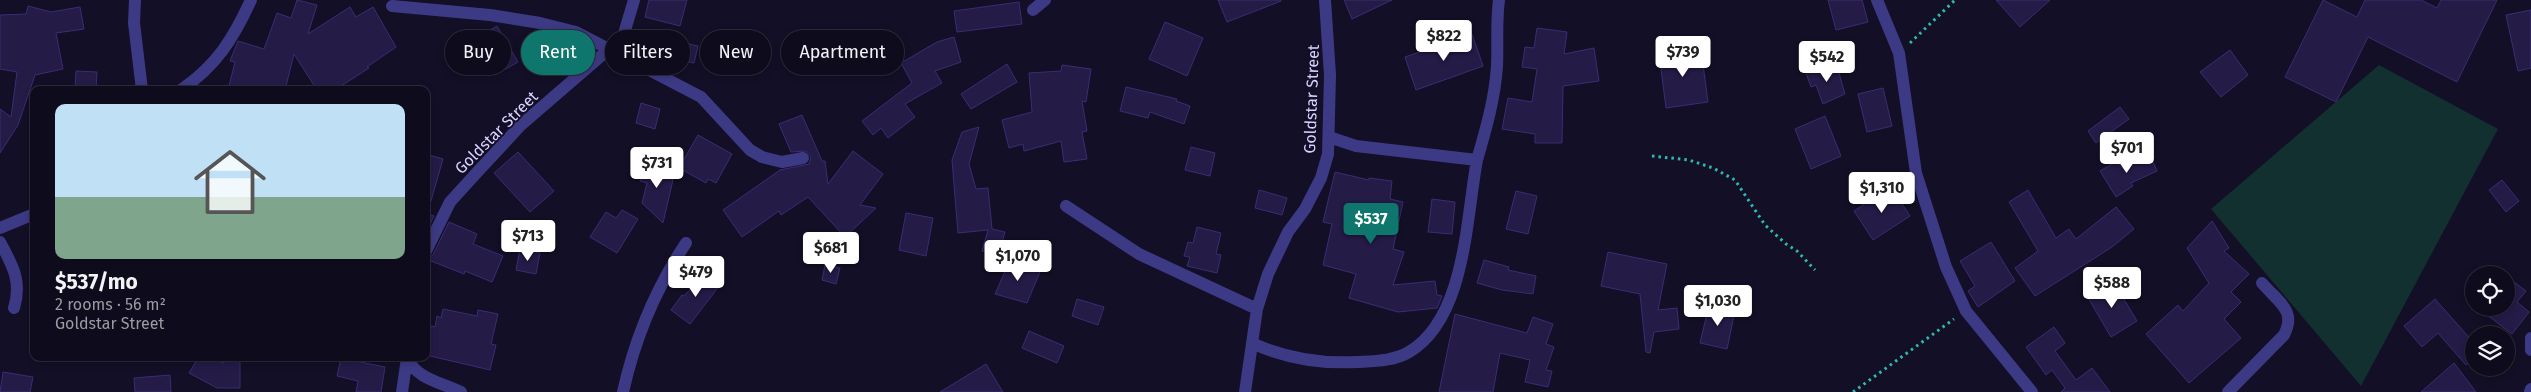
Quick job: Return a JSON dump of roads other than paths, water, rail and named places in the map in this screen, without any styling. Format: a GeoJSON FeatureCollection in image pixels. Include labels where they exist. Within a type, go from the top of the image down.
{"type":"FeatureCollection","features":[{"type":"Feature","properties":{"kind":"street"},"geometry":{"type":"LineString","coordinates":[[135,0],[134,23],[142,86]]}},
{"type":"Feature","properties":{"kind":"street"},"geometry":{"type":"LineString","coordinates":[[196,86],[222,54],[251,0]]}},
{"type":"Feature","properties":{"kind":"street","name":"Goldstar Street"},"geometry":{"type":"LineString","coordinates":[[626,30],[630,21],[634,0]]}},
{"type":"Feature","properties":{"kind":"street"},"geometry":{"type":"LineString","coordinates":[[1033,10],[1045,0]]}},
{"type":"Feature","properties":{"kind":"street","name":"Goldstar Street"},"geometry":{"type":"LineString","coordinates":[[1245,392],[1254,344],[1257,309],[1273,259],[1288,232],[1305,209],[1321,178],[1328,154],[1330,59],[1325,0]]}},
{"type":"Feature","properties":{"kind":"street"},"geometry":{"type":"LineString","coordinates":[[1254,344],[1292,358],[1329,363],[1388,360],[1408,353],[1430,332],[1447,306],[1464,248],[1477,160],[1493,95],[1498,40],[1495,22],[1499,0]]}},
{"type":"Feature","properties":{"kind":"street"},"geometry":{"type":"LineString","coordinates":[[1877,0],[1899,53],[1916,173],[1946,267],[1966,311],[2032,392]]}},
{"type":"Feature","properties":{"kind":"street"},"geometry":{"type":"LineString","coordinates":[[392,6],[460,12],[540,24],[576,32],[605,47]]}},
{"type":"Feature","properties":{"kind":"street","name":"Goldstar Street"},"geometry":{"type":"LineString","coordinates":[[430,240],[450,202],[521,125],[605,54]]}},
{"type":"Feature","properties":{"kind":"street"},"geometry":{"type":"LineString","coordinates":[[658,75],[701,97],[750,150],[762,157],[782,162],[803,158]]}},
{"type":"Feature","properties":{"kind":"street"},"geometry":{"type":"LineString","coordinates":[[1329,137],[1356,146],[1477,160]]}},
{"type":"Feature","properties":{"kind":"street"},"geometry":{"type":"LineString","coordinates":[[1066,206],[1139,254],[1257,309]]}},
{"type":"Feature","properties":{"kind":"street"},"geometry":{"type":"LineString","coordinates":[[0,228],[30,216]]}},
{"type":"Feature","properties":{"kind":"street"},"geometry":{"type":"LineString","coordinates":[[0,242],[15,275],[19,292],[14,308]]}},
{"type":"Feature","properties":{"kind":"street"},"geometry":{"type":"LineString","coordinates":[[623,392],[632,352],[644,322],[671,265],[686,243]]}},
{"type":"Feature","properties":{"kind":"street"},"geometry":{"type":"LineString","coordinates":[[2228,392],[2284,335],[2290,324],[2290,314],[2262,284]]}},
{"type":"Feature","properties":{"kind":"street"},"geometry":{"type":"LineString","coordinates":[[2531,338],[2531,350]]}},
{"type":"Feature","properties":{"kind":"street"},"geometry":{"type":"LineString","coordinates":[[402,392],[407,361]]}},
{"type":"Feature","properties":{"kind":"street"},"geometry":{"type":"LineString","coordinates":[[408,361],[412,368],[426,378],[461,392]]}}]}
